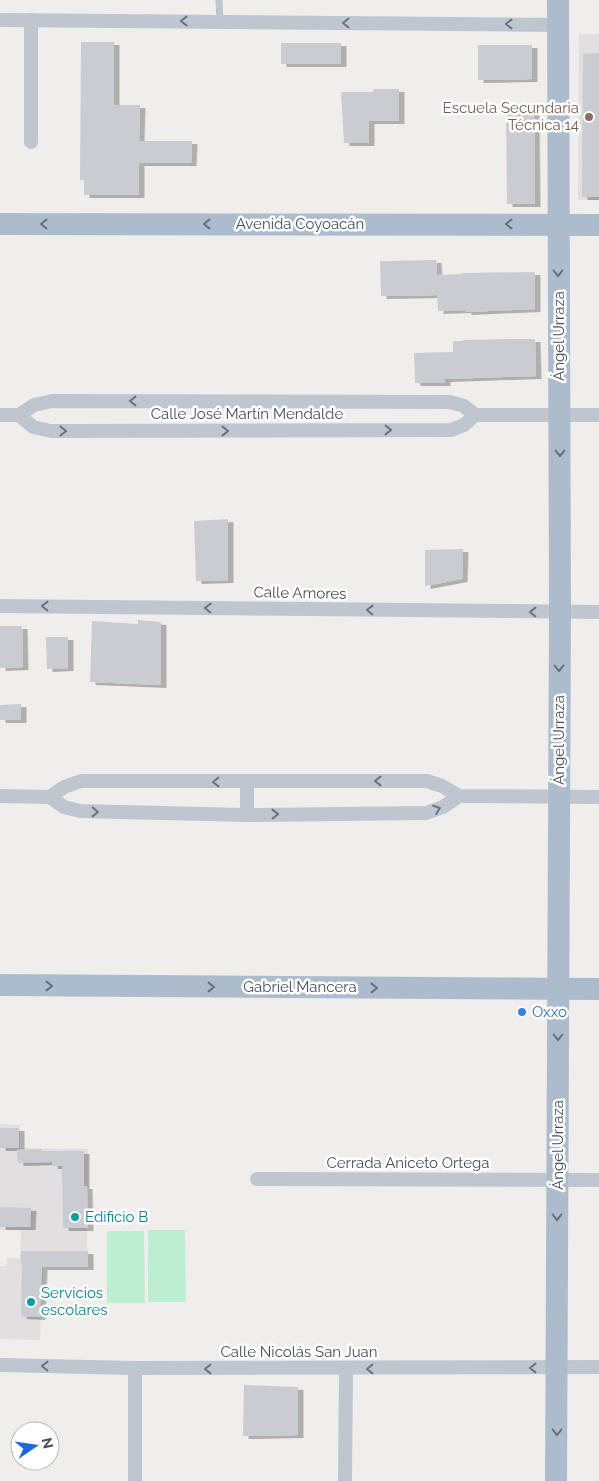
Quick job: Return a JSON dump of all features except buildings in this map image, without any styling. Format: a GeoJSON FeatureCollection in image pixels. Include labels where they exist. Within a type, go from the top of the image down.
{"type":"FeatureCollection","features":[{"type":"Feature","properties":{"kind":"main road","name":"Ángel Urraza"},"geometry":{"type":"LineString","coordinates":[[556,1481],[560,612],[558,0]]}},
{"type":"Feature","properties":{"kind":"main road","name":"Avenida Coyoacán"},"geometry":{"type":"LineString","coordinates":[[0,224],[599,225]]}},
{"type":"Feature","properties":{"kind":"main road","name":"Gabriel Mancera"},"geometry":{"type":"LineString","coordinates":[[0,986],[599,989]]}},
{"type":"Feature","properties":{"kind":"street"},"geometry":{"type":"LineString","coordinates":[[0,20],[558,25]]}},
{"type":"Feature","properties":{"kind":"street"},"geometry":{"type":"LineString","coordinates":[[31,20],[31,142]]}},
{"type":"Feature","properties":{"kind":"street","name":"Calle José Martín Mendalde"},"geometry":{"type":"LineString","coordinates":[[0,415],[18,415],[34,405],[52,400],[62,400],[450,402],[464,406],[475,415],[599,415]]}},
{"type":"Feature","properties":{"kind":"street","name":"Calle José Martín Mendalde"},"geometry":{"type":"LineString","coordinates":[[18,415],[33,427],[51,431],[451,430],[464,425],[475,415]]}},
{"type":"Feature","properties":{"kind":"street","name":"Calle Amores"},"geometry":{"type":"LineString","coordinates":[[0,606],[599,612]]}},
{"type":"Feature","properties":{"kind":"street"},"geometry":{"type":"LineString","coordinates":[[50,797],[64,787],[82,782],[426,781],[442,786],[459,796],[599,797]]}},
{"type":"Feature","properties":{"kind":"street"},"geometry":{"type":"LineString","coordinates":[[247,782],[247,815]]}},
{"type":"Feature","properties":{"kind":"street"},"geometry":{"type":"LineString","coordinates":[[0,796],[50,797],[64,807],[80,811],[247,815],[426,812],[443,807],[459,796]]}},
{"type":"Feature","properties":{"kind":"street","name":"Cerrada Aniceto Ortega"},"geometry":{"type":"LineString","coordinates":[[258,1179],[599,1180]]}},
{"type":"Feature","properties":{"kind":"street","name":"Calle Nicolás San Juan"},"geometry":{"type":"LineString","coordinates":[[0,1365],[135,1368],[599,1368]]}},
{"type":"Feature","properties":{"kind":"street"},"geometry":{"type":"LineString","coordinates":[[135,1368],[135,1481]]}},
{"type":"Feature","properties":{"kind":"street"},"geometry":{"type":"LineString","coordinates":[[345,1481],[346,1369]]}},
{"type":"Feature","properties":{"kind":"lane"},"geometry":{"type":"LineString","coordinates":[[220,0],[220,22]]}},
{"type":"Feature","properties":{"kind":"shaded area","name":"Escuela Secundaria Técnica 14"},"geometry":{"type":"Polygon","coordinates":[[[579,34],[599,34],[599,200],[578,200],[579,34]]]}},
{"type":"Feature","properties":{"kind":"shaded area"},"geometry":{"type":"Polygon","coordinates":[[[0,1124],[20,1125],[20,1148],[88,1149],[87,1266],[43,1266],[40,1340],[0,1339],[0,1266],[7,1266],[7,1258],[20,1258],[21,1230],[0,1230],[0,1124]]]}},
{"type":"Feature","properties":{"kind":"green space"},"geometry":{"type":"Polygon","coordinates":[[[148,1230],[185,1230],[186,1302],[148,1302],[148,1230]]]}},
{"type":"Feature","properties":{"kind":"green space"},"geometry":{"type":"Polygon","coordinates":[[[107,1231],[144,1231],[145,1303],[107,1303],[107,1231]]]}},
{"type":"Feature","properties":{"kind":"place","name":"Escuela Secundaria Técnica 14"},"geometry":{"type":"Point","coordinates":[589,117]}},
{"type":"Feature","properties":{"kind":"place","name":"Oxxo"},"geometry":{"type":"Point","coordinates":[522,1012]}},
{"type":"Feature","properties":{"kind":"place","name":"Edificio B"},"geometry":{"type":"Point","coordinates":[75,1217]}},
{"type":"Feature","properties":{"kind":"place","name":"Servicios escolares"},"geometry":{"type":"Point","coordinates":[31,1302]}}]}
